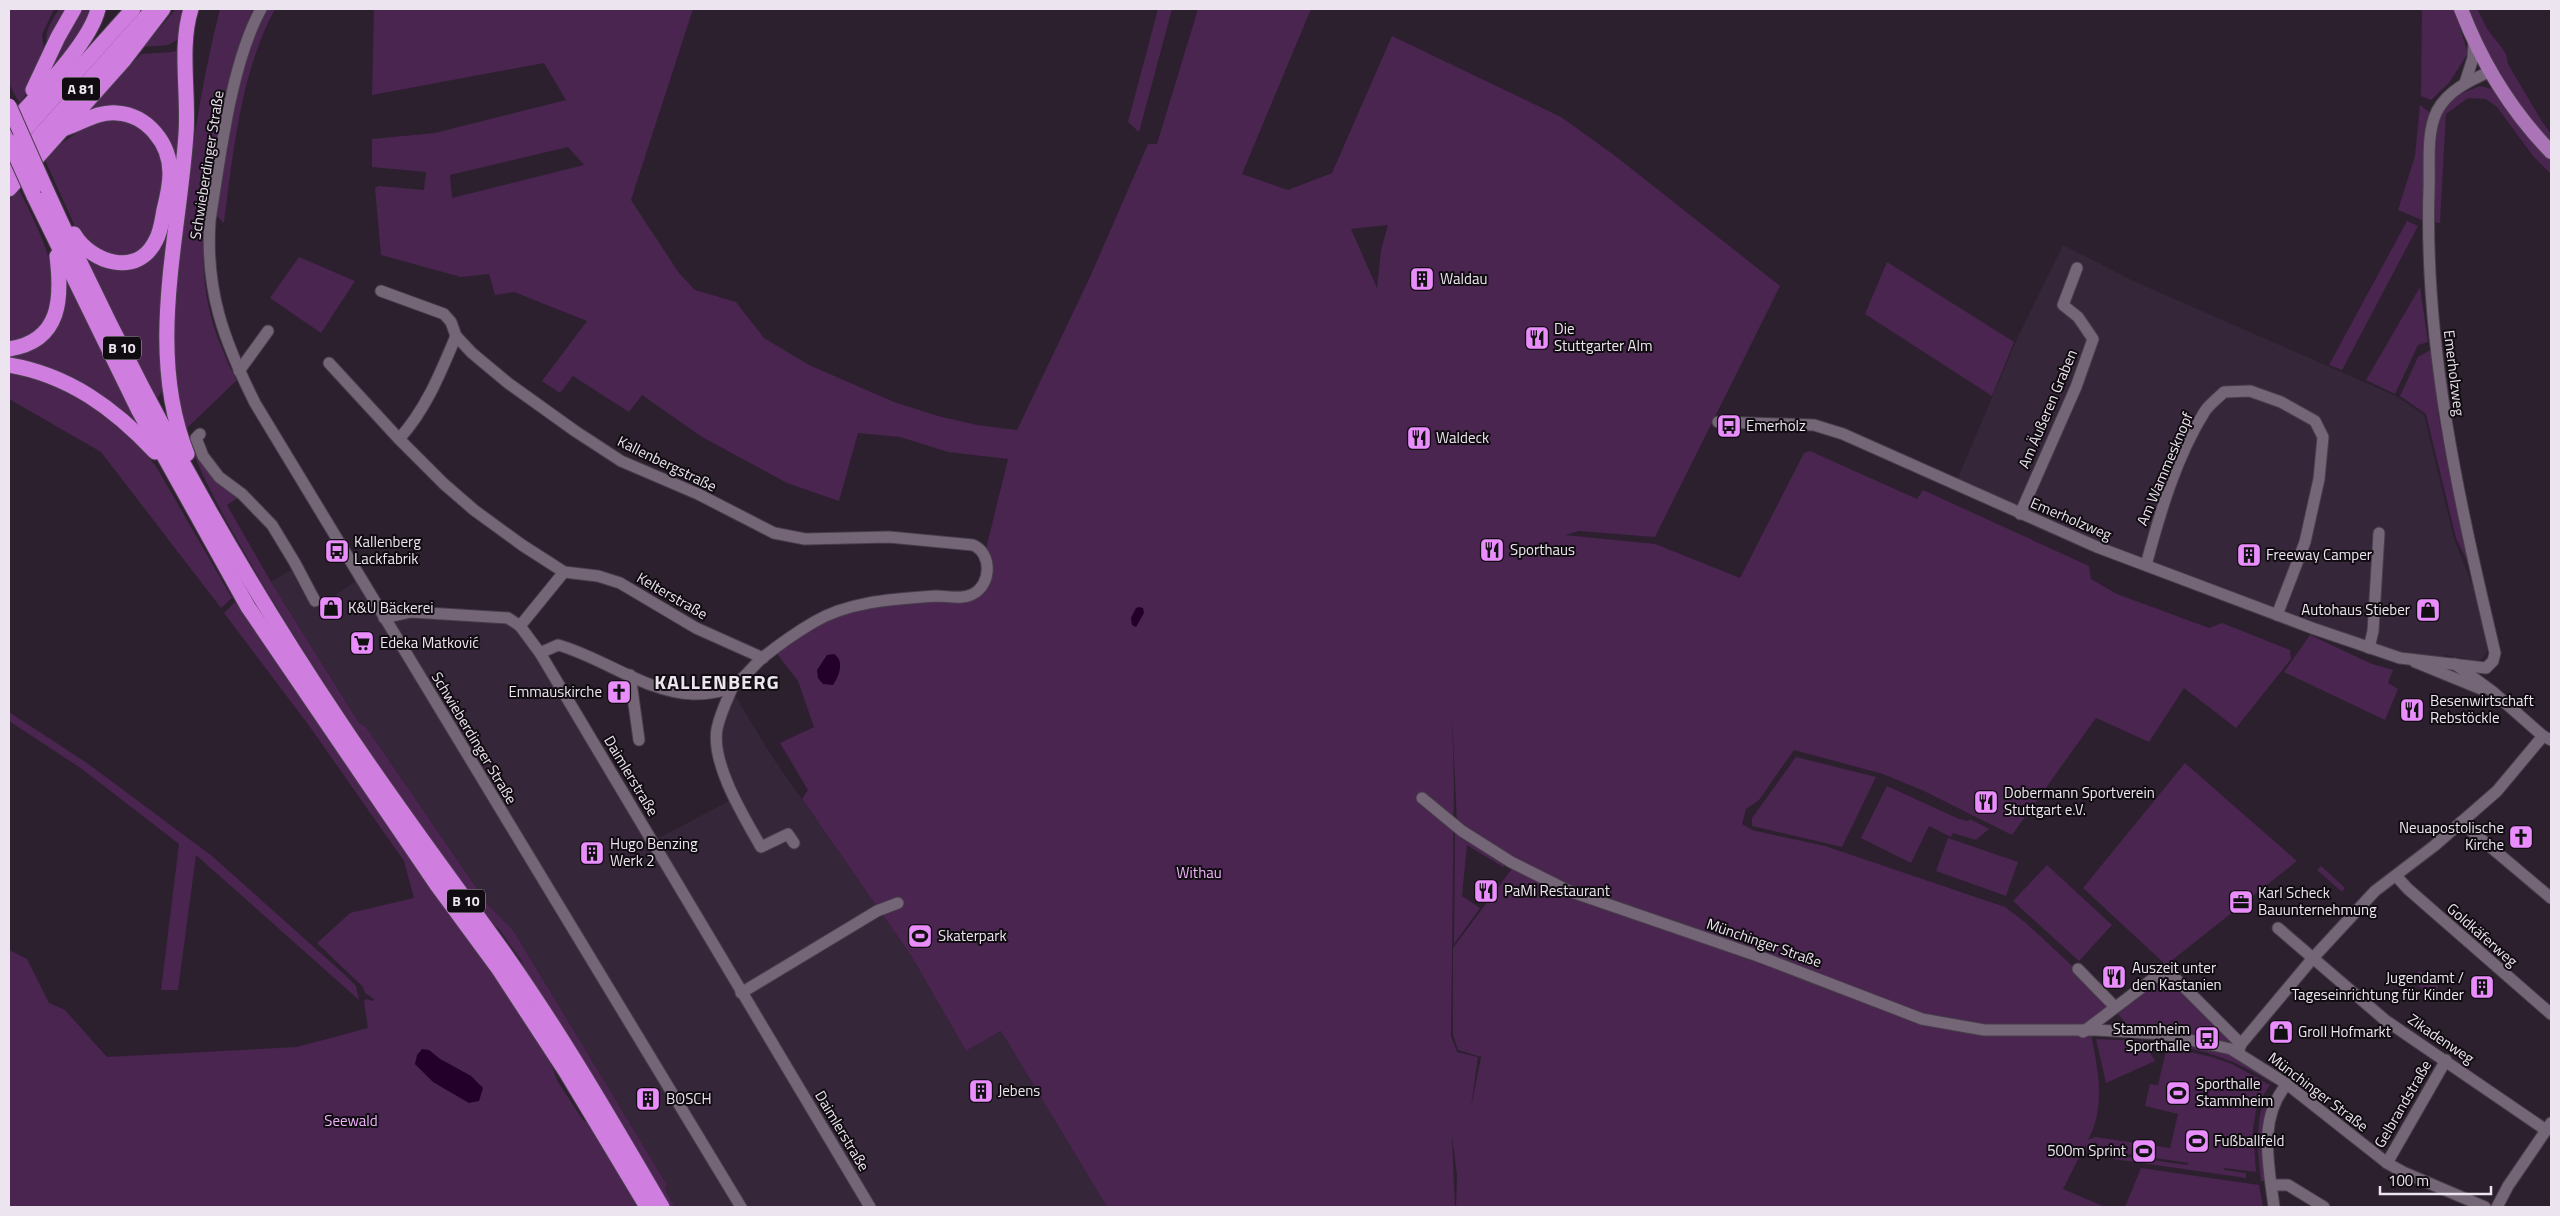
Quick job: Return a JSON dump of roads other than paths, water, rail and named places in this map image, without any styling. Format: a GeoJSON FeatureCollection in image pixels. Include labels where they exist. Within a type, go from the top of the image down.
{"type":"FeatureCollection","features":[{"type":"Feature","properties":{"kind":"highway"},"geometry":{"type":"LineString","coordinates":[[9,120],[32,92],[58,37],[74,9]]}},
{"type":"Feature","properties":{"kind":"highway"},"geometry":{"type":"LineString","coordinates":[[9,128],[83,40],[94,24],[98,9]]}},
{"type":"Feature","properties":{"kind":"highway","name":"A 81"},"geometry":{"type":"LineString","coordinates":[[9,148],[133,9]]}},
{"type":"Feature","properties":{"kind":"highway","name":"A 81"},"geometry":{"type":"LineString","coordinates":[[9,170],[153,9]]}},
{"type":"Feature","properties":{"kind":"highway"},"geometry":{"type":"LineString","coordinates":[[9,189],[124,60],[163,9]]}},
{"type":"Feature","properties":{"kind":"highway"},"geometry":{"type":"LineString","coordinates":[[191,9],[186,32],[186,132],[166,337],[167,374],[172,408],[196,486]]}},
{"type":"Feature","properties":{"kind":"highway","name":"B 10"},"geometry":{"type":"LineString","coordinates":[[9,106],[56,242],[106,348],[171,470],[248,607],[437,885],[503,976],[604,1132],[646,1207]]}},
{"type":"Feature","properties":{"kind":"highway"},"geometry":{"type":"LineString","coordinates":[[54,206],[83,247],[94,256],[112,263],[129,262],[141,256],[156,240],[169,186],[168,155],[153,130],[143,121],[131,116],[105,113],[63,129]]}},
{"type":"Feature","properties":{"kind":"highway","name":"B 10"},"geometry":{"type":"LineString","coordinates":[[9,141],[39,190],[54,206],[119,342],[196,486],[252,582],[339,722],[529,991],[615,1127],[662,1207]]}},
{"type":"Feature","properties":{"kind":"highway"},"geometry":{"type":"LineString","coordinates":[[9,348],[30,342],[41,335],[50,325],[55,314],[61,287],[56,242]]}},
{"type":"Feature","properties":{"kind":"highway"},"geometry":{"type":"LineString","coordinates":[[9,365],[56,379],[89,394],[129,425],[171,470]]}},
{"type":"Feature","properties":{"kind":"main road"},"geometry":{"type":"LineString","coordinates":[[2461,9],[2474,40],[2491,71],[2521,116],[2551,152]]}},
{"type":"Feature","properties":{"kind":"street","name":"Schwieberdinger Straße"},"geometry":{"type":"LineString","coordinates":[[261,9],[243,52],[236,83],[215,188],[208,245],[211,285],[217,313],[239,371],[255,403],[384,618],[741,1207]]}},
{"type":"Feature","properties":{"kind":"street"},"geometry":{"type":"LineString","coordinates":[[2465,83],[2472,68],[2474,40]]}},
{"type":"Feature","properties":{"kind":"street","name":"Emerholzweg"},"geometry":{"type":"LineString","coordinates":[[2411,660],[2486,668],[2493,661],[2495,653],[2465,527],[2443,412],[2434,344],[2428,260],[2430,163],[2434,120],[2446,99],[2465,83],[2491,71]]}},
{"type":"Feature","properties":{"kind":"street","name":"Am Äußeren Graben"},"geometry":{"type":"LineString","coordinates":[[2020,514],[2076,386],[2093,339],[2078,317],[2063,305],[2077,268]]}},
{"type":"Feature","properties":{"kind":"street","name":"Kallenbergstraße"},"geometry":{"type":"LineString","coordinates":[[381,291],[444,314],[451,322],[456,336],[508,382],[575,431],[621,461],[698,494],[774,533],[805,540],[889,537],[945,541],[973,545],[981,548],[986,554],[988,566],[983,583],[975,593],[964,597],[939,596],[880,601],[844,609],[815,622],[763,658]]}},
{"type":"Feature","properties":{"kind":"street"},"geometry":{"type":"LineString","coordinates":[[239,371],[268,331]]}},
{"type":"Feature","properties":{"kind":"street"},"geometry":{"type":"LineString","coordinates":[[399,439],[412,424],[430,396],[456,336]]}},
{"type":"Feature","properties":{"kind":"street","name":"Kelterstraße"},"geometry":{"type":"LineString","coordinates":[[329,363],[399,439],[474,510],[564,572],[598,576],[620,583],[696,628],[763,658]]}},
{"type":"Feature","properties":{"kind":"street","name":"Am Wammesknopf"},"geometry":{"type":"LineString","coordinates":[[2146,565],[2154,530],[2188,444],[2206,409],[2224,392],[2250,391],[2281,402],[2315,422],[2323,437],[2319,479],[2306,542],[2277,615]]}},
{"type":"Feature","properties":{"kind":"street","name":"Emerholzweg"},"geometry":{"type":"LineString","coordinates":[[1718,422],[1814,425],[1843,434],[2020,514],[2277,615],[2369,648],[2411,660],[2507,704]]}},
{"type":"Feature","properties":{"kind":"street"},"geometry":{"type":"LineString","coordinates":[[200,434],[196,438],[211,468],[253,505],[272,525],[295,563],[314,601]]}},
{"type":"Feature","properties":{"kind":"street"},"geometry":{"type":"LineString","coordinates":[[2369,648],[2374,631],[2380,533]]}},
{"type":"Feature","properties":{"kind":"street"},"geometry":{"type":"LineString","coordinates":[[384,618],[411,612],[448,613],[508,618],[520,626],[564,572]]}},
{"type":"Feature","properties":{"kind":"street","name":"Daimlerstraße"},"geometry":{"type":"LineString","coordinates":[[520,626],[540,653],[870,1207]]}},
{"type":"Feature","properties":{"kind":"street"},"geometry":{"type":"LineString","coordinates":[[540,653],[558,645],[668,690],[691,694],[709,693],[733,686],[763,658]]}},
{"type":"Feature","properties":{"kind":"street"},"geometry":{"type":"LineString","coordinates":[[2240,1048],[2314,958],[2375,891],[2396,876],[2497,791],[2547,738],[2507,704],[2454,664]]}},
{"type":"Feature","properties":{"kind":"street"},"geometry":{"type":"LineString","coordinates":[[630,675],[639,740]]}},
{"type":"Feature","properties":{"kind":"street"},"geometry":{"type":"LineString","coordinates":[[733,686],[717,730],[716,741],[728,785],[761,847],[788,834],[794,843]]}},
{"type":"Feature","properties":{"kind":"street","name":"Münchinger Straße"},"geometry":{"type":"LineString","coordinates":[[1422,798],[1462,831],[1511,862],[1561,887],[1625,912],[1758,956],[1915,1016],[1961,1028],[2122,1032],[2176,1036],[2240,1048]]}},
{"type":"Feature","properties":{"kind":"street"},"geometry":{"type":"LineString","coordinates":[[2461,822],[2551,898]]}},
{"type":"Feature","properties":{"kind":"street","name":"Goldkäferweg"},"geometry":{"type":"LineString","coordinates":[[2396,876],[2422,902],[2550,1010]]}},
{"type":"Feature","properties":{"kind":"street"},"geometry":{"type":"LineString","coordinates":[[741,993],[882,908],[898,903]]}},
{"type":"Feature","properties":{"kind":"street","name":"Zikadenweg"},"geometry":{"type":"LineString","coordinates":[[2278,928],[2385,1020],[2549,1126]]}},
{"type":"Feature","properties":{"kind":"street"},"geometry":{"type":"LineString","coordinates":[[2078,969],[2111,1010],[2122,1032]]}},
{"type":"Feature","properties":{"kind":"street","name":"Münchinger Straße"},"geometry":{"type":"LineString","coordinates":[[2111,1010],[2166,969],[2240,1048],[2387,1163],[2464,1203],[2485,1207]]}},
{"type":"Feature","properties":{"kind":"street"},"geometry":{"type":"LineString","coordinates":[[2083,1032],[2111,1010]]}},
{"type":"Feature","properties":{"kind":"street","name":"Gelbrandstraße"},"geometry":{"type":"LineString","coordinates":[[2387,1163],[2446,1060]]}},
{"type":"Feature","properties":{"kind":"street"},"geometry":{"type":"LineString","coordinates":[[2274,1207],[2267,1124],[2274,1101],[2287,1084]]}},
{"type":"Feature","properties":{"kind":"street"},"geometry":{"type":"LineString","coordinates":[[2497,1207],[2508,1186],[2549,1126]]}},
{"type":"Feature","properties":{"kind":"street"},"geometry":{"type":"LineString","coordinates":[[2272,1185],[2288,1185],[2324,1207]]}},
{"type":"Feature","properties":{"kind":"place","name":"Waldau"},"geometry":{"type":"Point","coordinates":[1422,279]}},
{"type":"Feature","properties":{"kind":"place","name":"Die Stuttgarter Alm"},"geometry":{"type":"Point","coordinates":[1537,338]}},
{"type":"Feature","properties":{"kind":"place","name":"Emerholz"},"geometry":{"type":"Point","coordinates":[1729,426]}},
{"type":"Feature","properties":{"kind":"place","name":"Waldeck"},"geometry":{"type":"Point","coordinates":[1419,438]}},
{"type":"Feature","properties":{"kind":"place","name":"Sporthaus"},"geometry":{"type":"Point","coordinates":[1492,550]}},
{"type":"Feature","properties":{"kind":"place","name":"Kallenberg Lackfabrik"},"geometry":{"type":"Point","coordinates":[337,551]}},
{"type":"Feature","properties":{"kind":"place","name":"Freeway Camper"},"geometry":{"type":"Point","coordinates":[2249,555]}},
{"type":"Feature","properties":{"kind":"place","name":"K&U Bäckerei"},"geometry":{"type":"Point","coordinates":[331,608]}},
{"type":"Feature","properties":{"kind":"place","name":"Autohaus Stieber"},"geometry":{"type":"Point","coordinates":[2428,610]}},
{"type":"Feature","properties":{"kind":"place","name":"Edeka Matković"},"geometry":{"type":"Point","coordinates":[362,643]}},
{"type":"Feature","properties":{"kind":"place","name":"Emmauskirche"},"geometry":{"type":"Point","coordinates":[619,692]}},
{"type":"Feature","properties":{"kind":"place","name":"Besenwirtschaft Rebstöckle"},"geometry":{"type":"Point","coordinates":[2412,710]}},
{"type":"Feature","properties":{"kind":"place","name":"Dobermann Sportverein Stuttgart e.V."},"geometry":{"type":"Point","coordinates":[1986,802]}},
{"type":"Feature","properties":{"kind":"place","name":"Neuapostolische Kirche"},"geometry":{"type":"Point","coordinates":[2521,837]}},
{"type":"Feature","properties":{"kind":"place","name":"Hugo Benzing Werk 2"},"geometry":{"type":"Point","coordinates":[592,853]}},
{"type":"Feature","properties":{"kind":"place","name":"PaMi Restaurant"},"geometry":{"type":"Point","coordinates":[1486,891]}},
{"type":"Feature","properties":{"kind":"place","name":"Karl Scheck Bauunternehmung"},"geometry":{"type":"Point","coordinates":[2241,902]}},
{"type":"Feature","properties":{"kind":"place","name":"Skaterpark"},"geometry":{"type":"Point","coordinates":[920,936]}},
{"type":"Feature","properties":{"kind":"place","name":"Auszeit unter den Kastanien"},"geometry":{"type":"Point","coordinates":[2114,977]}},
{"type":"Feature","properties":{"kind":"place","name":"Jugendamt / Tageseinrichtung für Kinder"},"geometry":{"type":"Point","coordinates":[2482,987]}},
{"type":"Feature","properties":{"kind":"place","name":"Groll Hofmarkt"},"geometry":{"type":"Point","coordinates":[2281,1032]}},
{"type":"Feature","properties":{"kind":"place","name":"Stammheim Sporthalle"},"geometry":{"type":"Point","coordinates":[2207,1038]}},
{"type":"Feature","properties":{"kind":"place","name":"Jebens"},"geometry":{"type":"Point","coordinates":[981,1091]}},
{"type":"Feature","properties":{"kind":"place","name":"Sporthalle Stammheim"},"geometry":{"type":"Point","coordinates":[2178,1093]}},
{"type":"Feature","properties":{"kind":"place","name":"BOSCH"},"geometry":{"type":"Point","coordinates":[648,1099]}},
{"type":"Feature","properties":{"kind":"place","name":"Fußballfeld"},"geometry":{"type":"Point","coordinates":[2197,1141]}},
{"type":"Feature","properties":{"kind":"place","name":"500m Sprint"},"geometry":{"type":"Point","coordinates":[2144,1151]}},
{"type":"Feature","properties":{"kind":"district","name":"KALLENBERG"},"geometry":{"type":"Point","coordinates":[717,682]}},
{"type":"Feature","properties":{"kind":"park label","name":"Withau"},"geometry":{"type":"Point","coordinates":[1199,873]}},
{"type":"Feature","properties":{"kind":"park label","name":"Seewald"},"geometry":{"type":"Point","coordinates":[351,1121]}}]}
